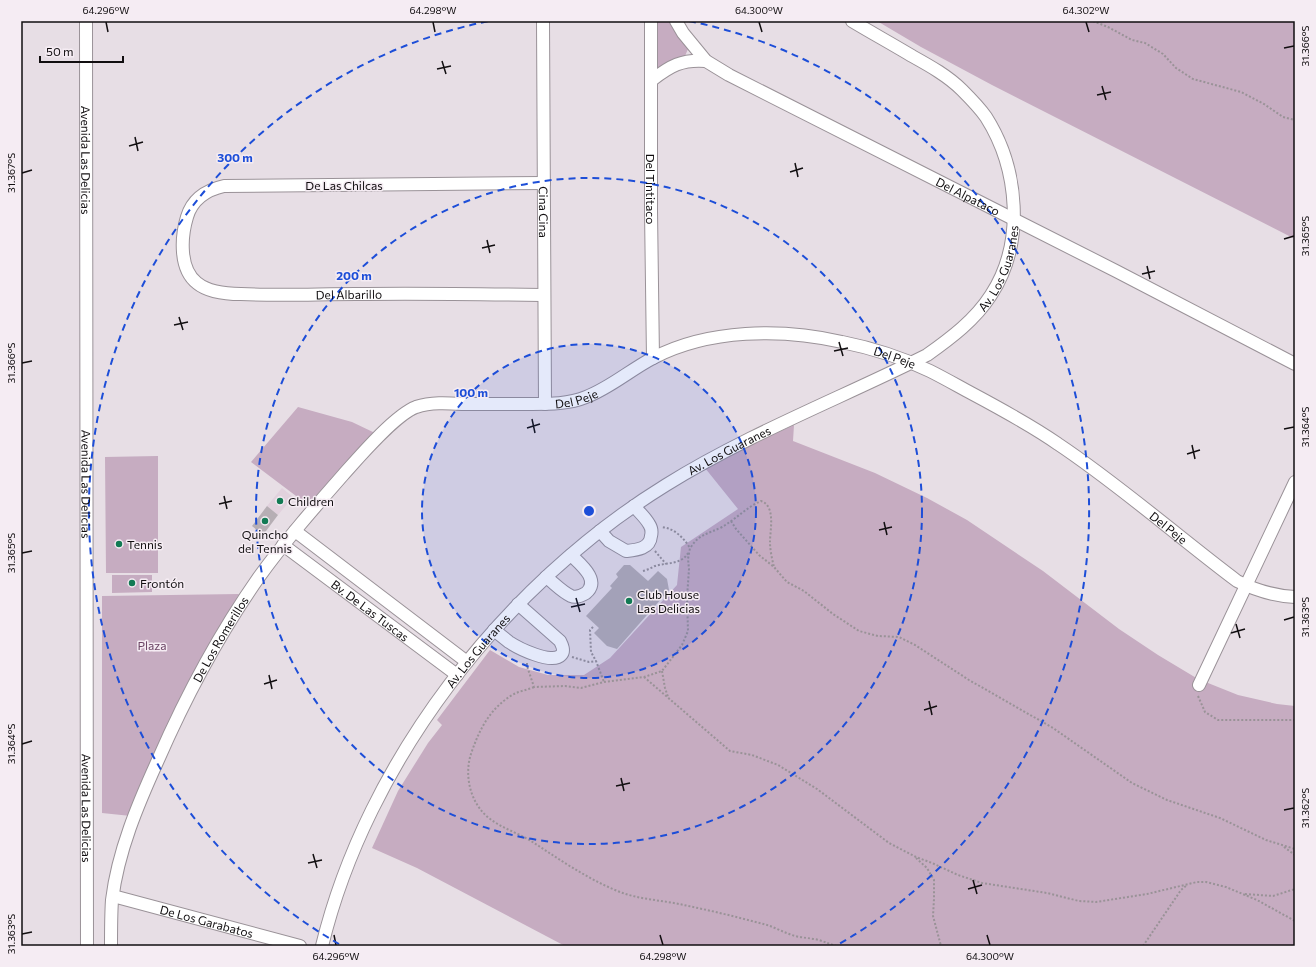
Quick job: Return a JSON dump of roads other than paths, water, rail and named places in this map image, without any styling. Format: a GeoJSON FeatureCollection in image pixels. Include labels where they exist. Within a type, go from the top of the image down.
{"type":"FeatureCollection","features":[{"type":"Feature","properties":{"kind":"street","name":"Avenida Las Delicias"},"geometry":{"type":"LineString","coordinates":[[86,21],[87,946]]}},
{"type":"Feature","properties":{"kind":"street","name":"Cina Cina"},"geometry":{"type":"LineString","coordinates":[[543,21],[545,404]]}},
{"type":"Feature","properties":{"kind":"street","name":"Del Tintitaco"},"geometry":{"type":"LineString","coordinates":[[651,21],[651,219],[654,358]]}},
{"type":"Feature","properties":{"kind":"street","name":"Del Alpataco"},"geometry":{"type":"LineString","coordinates":[[676,21],[706,61],[766,94],[1116,271],[1295,364]]}},
{"type":"Feature","properties":{"kind":"street","name":"Av. Los Guaranes"},"geometry":{"type":"LineString","coordinates":[[322,946],[330,914],[343,877],[385,784],[417,730],[457,675],[494,630],[518,604],[571,554],[600,531],[666,484],[718,455],[927,355],[959,331],[977,313],[997,286],[1011,242],[1014,220],[1013,196],[1006,162],[995,133],[985,116],[970,98],[949,79],[852,21]]}},
{"type":"Feature","properties":{"kind":"street"},"geometry":{"type":"LineString","coordinates":[[687,61],[692,44]]}},
{"type":"Feature","properties":{"kind":"street","name":"Del Alpataco"},"geometry":{"type":"LineString","coordinates":[[652,80],[672,67],[687,61],[706,61]]}},
{"type":"Feature","properties":{"kind":"street","name":"De Las Chilcas"},"geometry":{"type":"LineString","coordinates":[[183,245],[185,223],[189,211],[200,196],[212,188],[224,186],[544,183]]}},
{"type":"Feature","properties":{"kind":"street","name":"Del Albarillo"},"geometry":{"type":"LineString","coordinates":[[183,245],[187,267],[191,276],[197,283],[207,288],[240,294],[438,293],[544,295]]}},
{"type":"Feature","properties":{"kind":"street","name":"Del Peje"},"geometry":{"type":"LineString","coordinates":[[441,403],[545,404],[575,401],[599,391],[670,350],[714,338],[734,335],[772,334],[817,337],[841,341],[878,351],[931,371],[1012,415],[1058,443],[1139,504],[1236,581],[1268,593],[1295,597]]}},
{"type":"Feature","properties":{"kind":"street","name":"De Los Romerillos"},"geometry":{"type":"LineString","coordinates":[[111,946],[113,896],[119,866],[133,820],[173,725],[194,683],[216,645],[246,596],[283,546],[348,470],[395,422],[412,409],[427,404],[441,403]]}},
{"type":"Feature","properties":{"kind":"street"},"geometry":{"type":"LineString","coordinates":[[1199,685],[1295,482]]}},
{"type":"Feature","properties":{"kind":"street"},"geometry":{"type":"LineString","coordinates":[[600,531],[609,541],[626,551],[642,548],[649,544],[652,531],[650,526],[634,506]]}},
{"type":"Feature","properties":{"kind":"street","name":"Bv. De Las Tuscas"},"geometry":{"type":"LineString","coordinates":[[295,531],[467,662]]}},
{"type":"Feature","properties":{"kind":"street","name":"Bv. De Las Tuscas"},"geometry":{"type":"LineString","coordinates":[[283,546],[457,675]]}},
{"type":"Feature","properties":{"kind":"street"},"geometry":{"type":"LineString","coordinates":[[546,577],[572,596],[578,597],[588,591],[591,585],[591,578],[588,572],[571,554]]}},
{"type":"Feature","properties":{"kind":"street"},"geometry":{"type":"LineString","coordinates":[[494,630],[509,642],[529,652],[550,658],[561,656],[562,646],[560,641],[518,604]]}},
{"type":"Feature","properties":{"kind":"street","name":"De Los Garabatos"},"geometry":{"type":"LineString","coordinates":[[113,896],[300,946]]}},
{"type":"Feature","properties":{"kind":"place","name":"Children"},"geometry":{"type":"Point","coordinates":[280,501]}},
{"type":"Feature","properties":{"kind":"place","name":"Quincho del Tennis"},"geometry":{"type":"Point","coordinates":[265,521]}},
{"type":"Feature","properties":{"kind":"place","name":"Tennis"},"geometry":{"type":"Point","coordinates":[119,544]}},
{"type":"Feature","properties":{"kind":"place","name":"Frontón"},"geometry":{"type":"Point","coordinates":[132,583]}},
{"type":"Feature","properties":{"kind":"place","name":"Club House Las Delicias"},"geometry":{"type":"Point","coordinates":[629,601]}},
{"type":"Feature","properties":{"kind":"park label","name":"Plaza"},"geometry":{"type":"Point","coordinates":[152,645]}}]}
